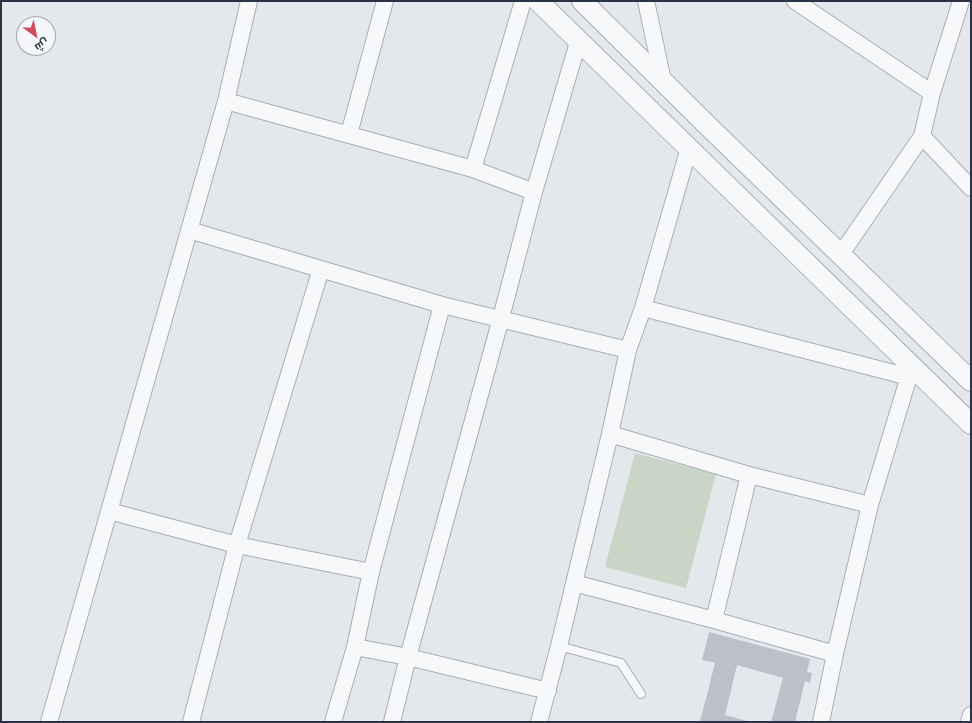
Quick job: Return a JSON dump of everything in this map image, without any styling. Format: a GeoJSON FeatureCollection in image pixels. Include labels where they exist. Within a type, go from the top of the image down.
{"type":"FeatureCollection","features":[{"type":"Feature","properties":{"kind":"street"},"geometry":{"type":"LineString","coordinates":[[49,722],[226,101],[249,1]]}},
{"type":"Feature","properties":{"kind":"street"},"geometry":{"type":"LineString","coordinates":[[349,134],[385,1]]}},
{"type":"Feature","properties":{"kind":"street"},"geometry":{"type":"LineString","coordinates":[[473,169],[523,1]]}},
{"type":"Feature","properties":{"kind":"street"},"geometry":{"type":"LineString","coordinates":[[538,1],[800,258],[911,372],[971,424]]}},
{"type":"Feature","properties":{"kind":"street"},"geometry":{"type":"LineString","coordinates":[[582,1],[971,381]]}},
{"type":"Feature","properties":{"kind":"street"},"geometry":{"type":"LineString","coordinates":[[646,1],[663,81]]}},
{"type":"Feature","properties":{"kind":"street"},"geometry":{"type":"LineString","coordinates":[[795,1],[932,93]]}},
{"type":"Feature","properties":{"kind":"street"},"geometry":{"type":"LineString","coordinates":[[840,254],[922,136],[932,93],[961,1]]}},
{"type":"Feature","properties":{"kind":"street"},"geometry":{"type":"LineString","coordinates":[[392,722],[408,657],[502,318],[534,192],[579,40]]}},
{"type":"Feature","properties":{"kind":"street"},"geometry":{"type":"LineString","coordinates":[[226,101],[473,169],[534,192]]}},
{"type":"Feature","properties":{"kind":"street"},"geometry":{"type":"LineString","coordinates":[[922,136],[971,188]]}},
{"type":"Feature","properties":{"kind":"street"},"geometry":{"type":"LineString","coordinates":[[539,722],[548,691],[610,434],[628,350],[643,308],[689,148]]}},
{"type":"Feature","properties":{"kind":"street"},"geometry":{"type":"LineString","coordinates":[[189,230],[442,305],[502,318],[628,350]]}},
{"type":"Feature","properties":{"kind":"street"},"geometry":{"type":"LineString","coordinates":[[800,258],[821,236]]}},
{"type":"Feature","properties":{"kind":"street"},"geometry":{"type":"LineString","coordinates":[[191,722],[236,545],[321,269]]}},
{"type":"Feature","properties":{"kind":"street"},"geometry":{"type":"LineString","coordinates":[[333,722],[354,647],[371,572],[442,305]]}},
{"type":"Feature","properties":{"kind":"street"},"geometry":{"type":"LineString","coordinates":[[643,308],[911,372]]}},
{"type":"Feature","properties":{"kind":"street"},"geometry":{"type":"LineString","coordinates":[[821,722],[835,654],[870,505],[911,372]]}},
{"type":"Feature","properties":{"kind":"street"},"geometry":{"type":"LineString","coordinates":[[610,434],[749,475],[870,505]]}},
{"type":"Feature","properties":{"kind":"street"},"geometry":{"type":"LineString","coordinates":[[714,620],[749,475]]}},
{"type":"Feature","properties":{"kind":"street"},"geometry":{"type":"LineString","coordinates":[[109,511],[236,545],[371,572]]}},
{"type":"Feature","properties":{"kind":"street"},"geometry":{"type":"LineString","coordinates":[[574,583],[835,654]]}},
{"type":"Feature","properties":{"kind":"street"},"geometry":{"type":"LineString","coordinates":[[354,647],[408,657],[548,691]]}},
{"type":"Feature","properties":{"kind":"street"},"geometry":{"type":"LineString","coordinates":[[969,722],[971,715]]}},
{"type":"Feature","properties":{"kind":"lane"},"geometry":{"type":"LineString","coordinates":[[559,646],[621,663],[641,694]]}},
{"type":"Feature","properties":{"kind":"green space"},"geometry":{"type":"Polygon","coordinates":[[[635,453],[716,474],[686,588],[605,567],[635,453]]]}},
{"type":"Feature","properties":{"kind":"building"},"geometry":{"type":"Polygon","coordinates":[[[709,632],[810,659],[807,672],[812,673],[810,683],[805,681],[795,722],[771,722],[783,678],[737,665],[725,715],[751,722],[700,722],[715,663],[702,660],[709,632]]]}}]}
